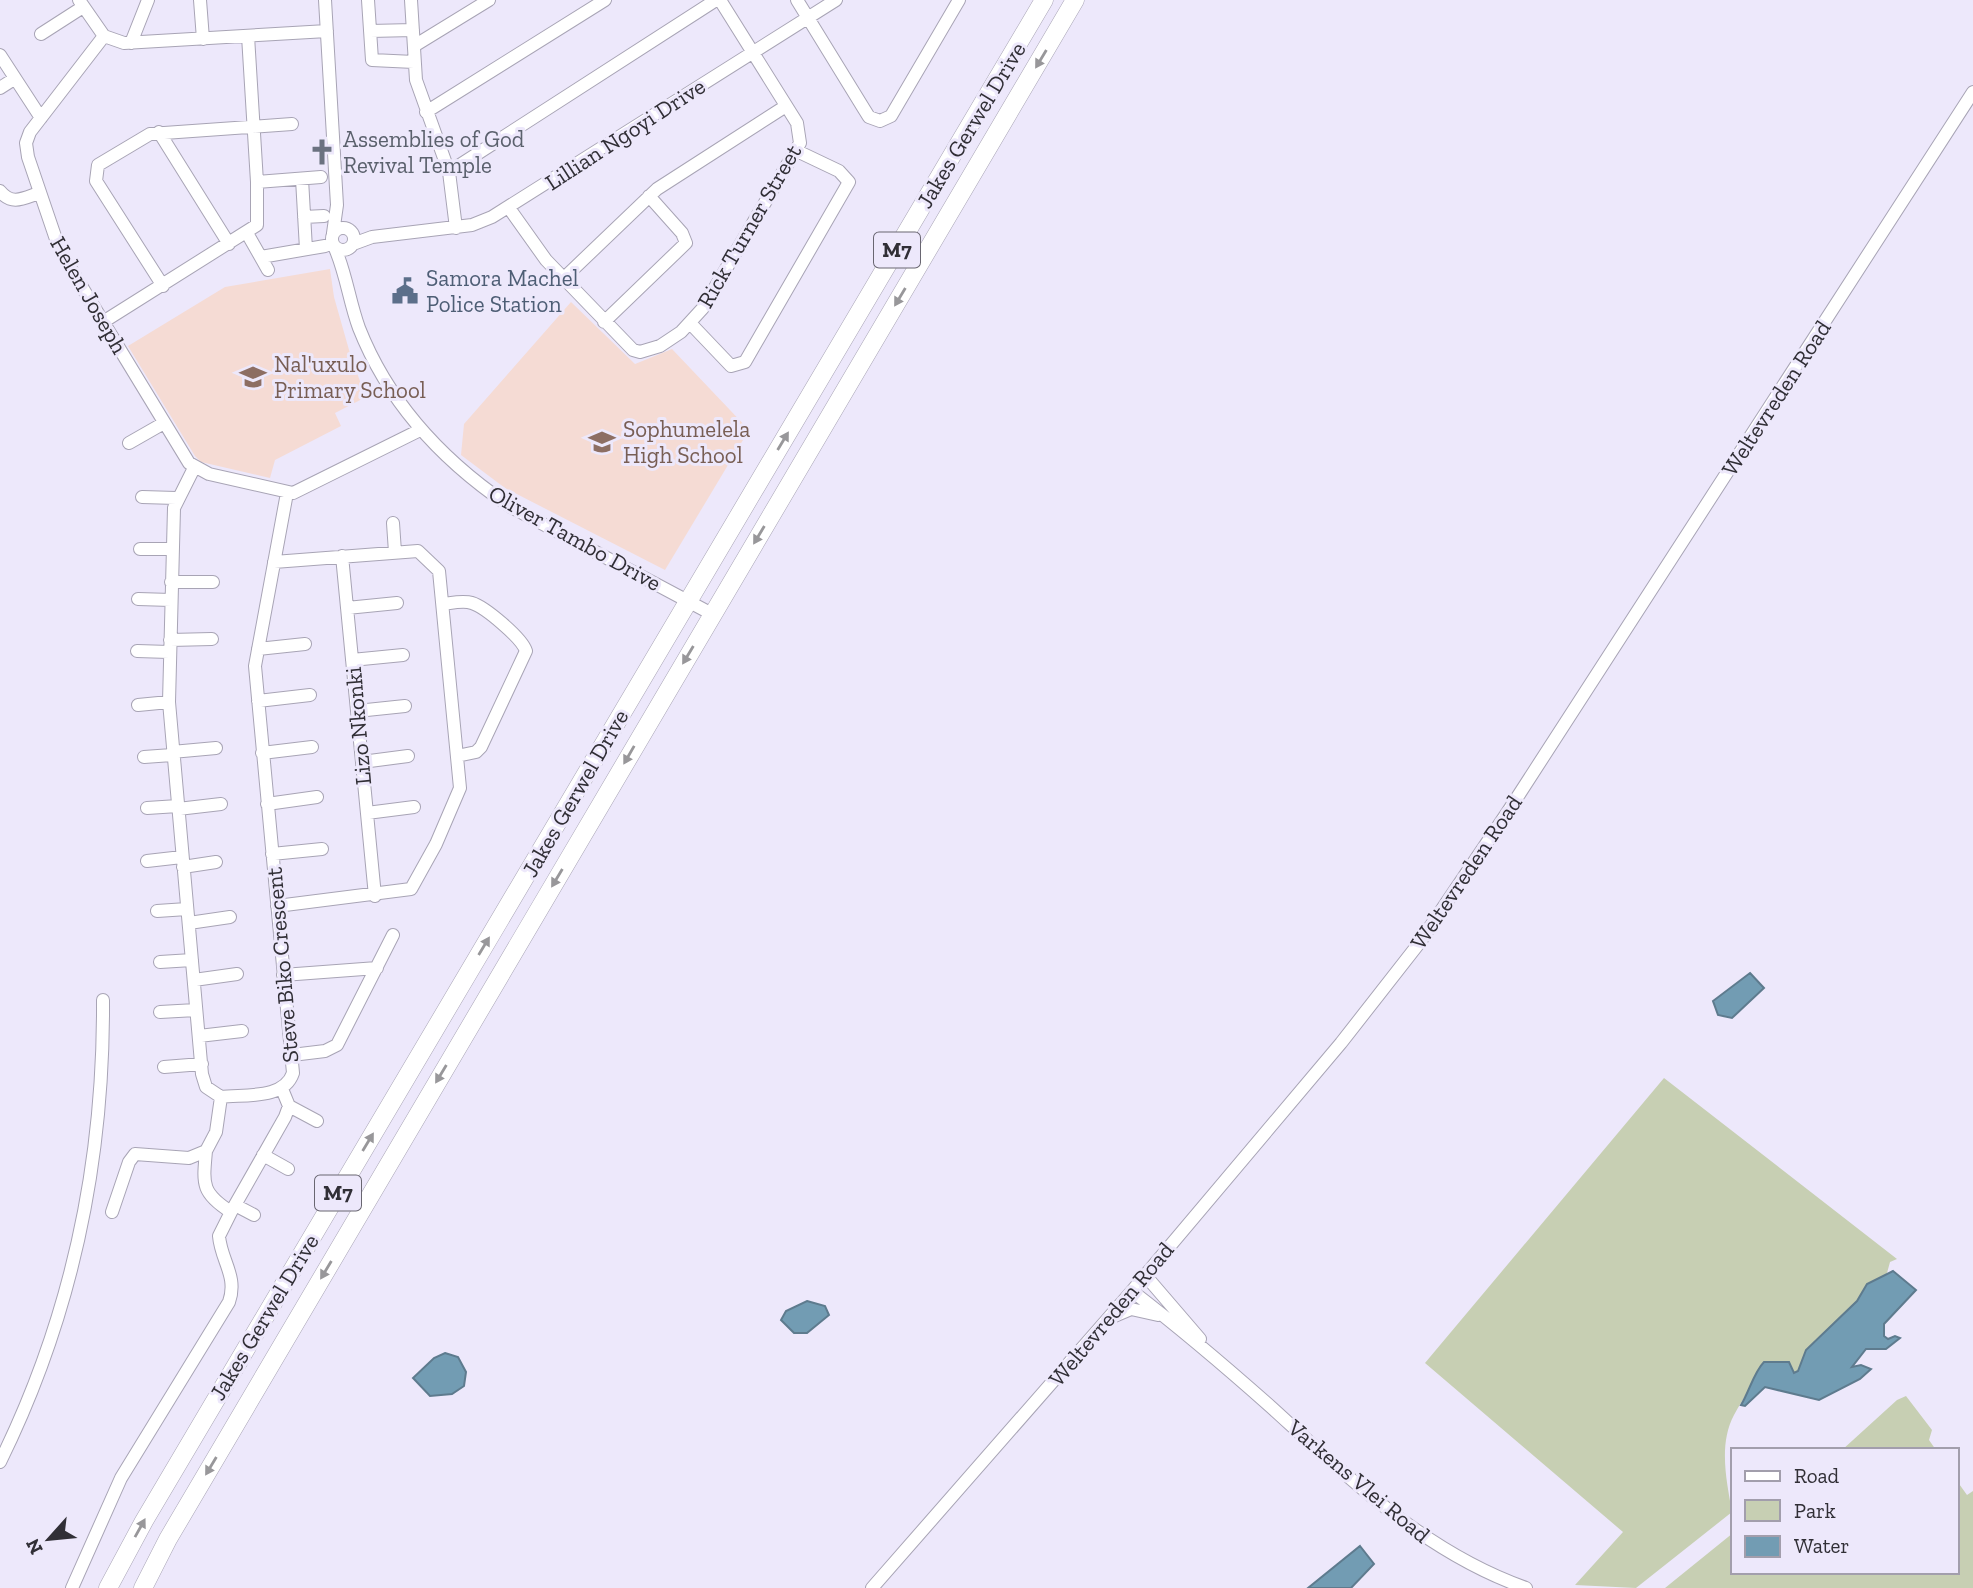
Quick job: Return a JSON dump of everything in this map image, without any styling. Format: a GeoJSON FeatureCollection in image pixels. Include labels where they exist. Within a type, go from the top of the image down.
{"type":"FeatureCollection","features":[{"type":"Feature","properties":{"kind":"highway","name":"Jakes Gerwel Drive"},"geometry":{"type":"LineString","coordinates":[[108,1588],[144,1521],[1044,0]]}},
{"type":"Feature","properties":{"kind":"highway","name":"Jakes Gerwel Drive"},"geometry":{"type":"LineString","coordinates":[[143,1588],[168,1539],[1075,0]]}},
{"type":"Feature","properties":{"kind":"street"},"geometry":{"type":"LineString","coordinates":[[131,43],[148,0]]}},
{"type":"Feature","properties":{"kind":"street"},"geometry":{"type":"LineString","coordinates":[[200,0],[203,39]]}},
{"type":"Feature","properties":{"kind":"street","name":"Oliver Tambo Drive"},"geometry":{"type":"LineString","coordinates":[[325,0],[337,205],[331,242],[344,273],[360,329],[376,363],[421,430],[464,473],[510,507],[712,614]]}},
{"type":"Feature","properties":{"kind":"street"},"geometry":{"type":"LineString","coordinates":[[368,0],[373,62],[414,62]]}},
{"type":"Feature","properties":{"kind":"street"},"geometry":{"type":"LineString","coordinates":[[411,0],[417,87],[449,172],[456,228]]}},
{"type":"Feature","properties":{"kind":"street"},"geometry":{"type":"LineString","coordinates":[[414,46],[489,0]]}},
{"type":"Feature","properties":{"kind":"street"},"geometry":{"type":"LineString","coordinates":[[426,112],[605,0]]}},
{"type":"Feature","properties":{"kind":"street"},"geometry":{"type":"LineString","coordinates":[[449,172],[718,0]]}},
{"type":"Feature","properties":{"kind":"street","name":"Rick Turner Street"},"geometry":{"type":"LineString","coordinates":[[509,208],[526,234],[564,279],[623,342],[640,352],[660,346],[690,323],[721,281],[797,151],[800,130],[718,0]]}},
{"type":"Feature","properties":{"kind":"street"},"geometry":{"type":"LineString","coordinates":[[797,0],[869,117],[880,121],[891,116],[960,0]]}},
{"type":"Feature","properties":{"kind":"street","name":"Lillian Ngoyi Drive"},"geometry":{"type":"LineString","coordinates":[[351,238],[472,225],[509,208],[836,0]]}},
{"type":"Feature","properties":{"kind":"street"},"geometry":{"type":"LineString","coordinates":[[41,34],[81,3],[104,36],[114,41],[131,43],[327,31]]}},
{"type":"Feature","properties":{"kind":"street"},"geometry":{"type":"LineString","coordinates":[[370,31],[413,30]]}},
{"type":"Feature","properties":{"kind":"street","name":"Helen Joseph"},"geometry":{"type":"LineString","coordinates":[[104,36],[41,118],[26,143],[60,251],[194,468]]}},
{"type":"Feature","properties":{"kind":"street"},"geometry":{"type":"LineString","coordinates":[[103,321],[247,233],[258,221],[248,36]]}},
{"type":"Feature","properties":{"kind":"street"},"geometry":{"type":"LineString","coordinates":[[0,55],[41,118]]}},
{"type":"Feature","properties":{"kind":"street"},"geometry":{"type":"LineString","coordinates":[[0,88],[14,79]]}},
{"type":"Feature","properties":{"kind":"street","name":"Weltevreden Road"},"geometry":{"type":"LineString","coordinates":[[872,1588],[1132,1291],[1341,1043],[1420,942],[1524,787],[1973,92]]}},
{"type":"Feature","properties":{"kind":"street"},"geometry":{"type":"LineString","coordinates":[[564,279],[649,196],[786,106]]}},
{"type":"Feature","properties":{"kind":"street"},"geometry":{"type":"LineString","coordinates":[[163,286],[95,175],[95,169],[143,137],[159,132],[292,124]]}},
{"type":"Feature","properties":{"kind":"street"},"geometry":{"type":"LineString","coordinates":[[159,132],[229,244]]}},
{"type":"Feature","properties":{"kind":"street"},"geometry":{"type":"LineString","coordinates":[[690,323],[731,366],[746,362],[849,182],[839,171],[797,151]]}},
{"type":"Feature","properties":{"kind":"street"},"geometry":{"type":"LineString","coordinates":[[257,182],[321,177]]}},
{"type":"Feature","properties":{"kind":"street"},"geometry":{"type":"LineString","coordinates":[[302,178],[306,249]]}},
{"type":"Feature","properties":{"kind":"street"},"geometry":{"type":"LineString","coordinates":[[0,191],[6,199],[15,201],[40,194]]}},
{"type":"Feature","properties":{"kind":"street"},"geometry":{"type":"LineString","coordinates":[[604,322],[686,243],[682,233],[649,196]]}},
{"type":"Feature","properties":{"kind":"street","name":"Oliver Tambo Drive"},"geometry":{"type":"LineString","coordinates":[[337,205],[351,238]]}},
{"type":"Feature","properties":{"kind":"street"},"geometry":{"type":"LineString","coordinates":[[304,217],[324,216]]}},
{"type":"Feature","properties":{"kind":"street"},"geometry":{"type":"LineString","coordinates":[[261,257],[331,242],[340,228],[351,238]]}},
{"type":"Feature","properties":{"kind":"street"},"geometry":{"type":"LineString","coordinates":[[247,233],[268,270]]}},
{"type":"Feature","properties":{"kind":"street"},"geometry":{"type":"LineString","coordinates":[[331,242],[342,250],[351,238]]}},
{"type":"Feature","properties":{"kind":"street"},"geometry":{"type":"LineString","coordinates":[[344,273],[351,238]]}},
{"type":"Feature","properties":{"kind":"street"},"geometry":{"type":"LineString","coordinates":[[129,443],[164,423]]}},
{"type":"Feature","properties":{"kind":"street"},"geometry":{"type":"LineString","coordinates":[[254,1215],[228,1207],[207,1192],[203,1182],[206,1151],[219,1121],[221,1097],[206,1087],[202,1064],[172,754],[169,702],[172,549],[176,498],[194,468],[287,493],[313,486],[421,430]]}},
{"type":"Feature","properties":{"kind":"street","name":"Steve Biko Crescent"},"geometry":{"type":"LineString","coordinates":[[221,1097],[282,1088],[293,1073],[255,666],[287,493]]}},
{"type":"Feature","properties":{"kind":"street"},"geometry":{"type":"LineString","coordinates":[[142,497],[176,498]]}},
{"type":"Feature","properties":{"kind":"street"},"geometry":{"type":"LineString","coordinates":[[393,523],[395,552]]}},
{"type":"Feature","properties":{"kind":"street"},"geometry":{"type":"LineString","coordinates":[[140,549],[172,549]]}},
{"type":"Feature","properties":{"kind":"street"},"geometry":{"type":"LineString","coordinates":[[274,562],[418,551],[436,567],[443,604],[460,792],[418,880],[407,891],[277,906]]}},
{"type":"Feature","properties":{"kind":"street","name":"Lizo Nkonki"},"geometry":{"type":"LineString","coordinates":[[342,556],[375,896]]}},
{"type":"Feature","properties":{"kind":"street"},"geometry":{"type":"LineString","coordinates":[[171,582],[213,582]]}},
{"type":"Feature","properties":{"kind":"street"},"geometry":{"type":"LineString","coordinates":[[138,599],[171,600]]}},
{"type":"Feature","properties":{"kind":"street"},"geometry":{"type":"LineString","coordinates":[[443,604],[470,602],[478,606],[519,639],[526,651],[481,747],[476,752],[457,756]]}},
{"type":"Feature","properties":{"kind":"street"},"geometry":{"type":"LineString","coordinates":[[347,608],[397,603]]}},
{"type":"Feature","properties":{"kind":"street"},"geometry":{"type":"LineString","coordinates":[[137,651],[212,639]]}},
{"type":"Feature","properties":{"kind":"street"},"geometry":{"type":"LineString","coordinates":[[258,649],[305,644]]}},
{"type":"Feature","properties":{"kind":"street"},"geometry":{"type":"LineString","coordinates":[[352,660],[403,655]]}},
{"type":"Feature","properties":{"kind":"street"},"geometry":{"type":"LineString","coordinates":[[258,701],[310,695]]}},
{"type":"Feature","properties":{"kind":"street"},"geometry":{"type":"LineString","coordinates":[[138,705],[169,702]]}},
{"type":"Feature","properties":{"kind":"street"},"geometry":{"type":"LineString","coordinates":[[357,711],[405,706]]}},
{"type":"Feature","properties":{"kind":"street"},"geometry":{"type":"LineString","coordinates":[[262,753],[312,747]]}},
{"type":"Feature","properties":{"kind":"street"},"geometry":{"type":"LineString","coordinates":[[144,757],[216,748]]}},
{"type":"Feature","properties":{"kind":"street"},"geometry":{"type":"LineString","coordinates":[[362,762],[408,755]]}},
{"type":"Feature","properties":{"kind":"street"},"geometry":{"type":"LineString","coordinates":[[267,804],[317,797]]}},
{"type":"Feature","properties":{"kind":"street"},"geometry":{"type":"LineString","coordinates":[[148,808],[221,804]]}},
{"type":"Feature","properties":{"kind":"street"},"geometry":{"type":"LineString","coordinates":[[367,813],[414,807]]}},
{"type":"Feature","properties":{"kind":"street"},"geometry":{"type":"LineString","coordinates":[[272,854],[322,849]]}},
{"type":"Feature","properties":{"kind":"street"},"geometry":{"type":"LineString","coordinates":[[147,861],[216,862]]}},
{"type":"Feature","properties":{"kind":"street"},"geometry":{"type":"LineString","coordinates":[[157,911],[187,909]]}},
{"type":"Feature","properties":{"kind":"street"},"geometry":{"type":"LineString","coordinates":[[189,923],[230,917]]}},
{"type":"Feature","properties":{"kind":"street"},"geometry":{"type":"LineString","coordinates":[[292,1055],[325,1051],[337,1045],[393,935]]}},
{"type":"Feature","properties":{"kind":"street"},"geometry":{"type":"LineString","coordinates":[[160,962],[192,960]]}},
{"type":"Feature","properties":{"kind":"street"},"geometry":{"type":"LineString","coordinates":[[283,975],[377,968]]}},
{"type":"Feature","properties":{"kind":"street"},"geometry":{"type":"LineString","coordinates":[[194,980],[237,974]]}},
{"type":"Feature","properties":{"kind":"street"},"geometry":{"type":"LineString","coordinates":[[0,1462],[44,1359],[79,1246],[102,1080],[103,1000]]}},
{"type":"Feature","properties":{"kind":"street"},"geometry":{"type":"LineString","coordinates":[[160,1013],[196,1010]]}},
{"type":"Feature","properties":{"kind":"street"},"geometry":{"type":"LineString","coordinates":[[199,1036],[242,1031]]}},
{"type":"Feature","properties":{"kind":"street"},"geometry":{"type":"LineString","coordinates":[[164,1067],[202,1064]]}},
{"type":"Feature","properties":{"kind":"street"},"geometry":{"type":"LineString","coordinates":[[282,1088],[289,1106],[317,1121]]}},
{"type":"Feature","properties":{"kind":"street"},"geometry":{"type":"LineString","coordinates":[[72,1588],[121,1478],[229,1302],[232,1292],[231,1273],[219,1236],[228,1207],[263,1155],[289,1106]]}},
{"type":"Feature","properties":{"kind":"street"},"geometry":{"type":"LineString","coordinates":[[112,1212],[129,1162],[135,1154],[189,1158],[206,1151]]}},
{"type":"Feature","properties":{"kind":"street"},"geometry":{"type":"LineString","coordinates":[[263,1155],[288,1169]]}},
{"type":"Feature","properties":{"kind":"street","name":"Varkens Vlei Road"},"geometry":{"type":"LineString","coordinates":[[1145,1275],[1208,1350]]}},
{"type":"Feature","properties":{"kind":"street","name":"Varkens Vlei Road"},"geometry":{"type":"LineString","coordinates":[[1132,1291],[1208,1350],[1389,1513],[1453,1555],[1526,1588]]}},
{"type":"Feature","properties":{"kind":"street"},"geometry":{"type":"LineString","coordinates":[[1108,1319],[1130,1309],[1146,1311],[1168,1319]]}},
{"type":"Feature","properties":{"kind":"shaded area","name":"Nal'uxulo Primary School"},"geometry":{"type":"Polygon","coordinates":[[[330,269],[334,297],[366,397],[335,413],[341,426],[275,460],[270,478],[201,462],[128,346],[225,287],[330,269]]]}},
{"type":"Feature","properties":{"kind":"shaded area","name":"Sophumelela High School"},"geometry":{"type":"Polygon","coordinates":[[[571,302],[635,364],[672,349],[749,430],[665,570],[505,488],[461,455],[464,424],[571,302]]]}},
{"type":"Feature","properties":{"kind":"green space"},"geometry":{"type":"Polygon","coordinates":[[[1664,1078],[1897,1259],[1890,1262],[1887,1273],[1806,1350],[1799,1371],[1794,1374],[1789,1362],[1764,1362],[1734,1415],[1726,1439],[1725,1464],[1731,1513],[1636,1588],[1575,1585],[1623,1532],[1425,1363],[1664,1078]]]}},
{"type":"Feature","properties":{"kind":"green space"},"geometry":{"type":"Polygon","coordinates":[[[1906,1396],[1932,1430],[1929,1440],[1935,1448],[1844,1448],[1897,1400],[1906,1396]]]}},
{"type":"Feature","properties":{"kind":"green space"},"geometry":{"type":"Polygon","coordinates":[[[1959,1484],[1967,1495],[1973,1491],[1973,1588],[1665,1588],[1731,1535],[1731,1574],[1959,1574],[1959,1484]]]}},
{"type":"Feature","properties":{"kind":"water"},"geometry":{"type":"Polygon","coordinates":[[[1750,973],[1764,988],[1732,1018],[1718,1015],[1713,1001],[1750,973]]]}},
{"type":"Feature","properties":{"kind":"water"},"geometry":{"type":"Polygon","coordinates":[[[1893,1271],[1916,1290],[1884,1324],[1884,1336],[1888,1339],[1895,1336],[1900,1338],[1886,1349],[1866,1349],[1852,1367],[1861,1365],[1871,1369],[1860,1379],[1819,1400],[1765,1387],[1745,1406],[1741,1405],[1764,1362],[1789,1362],[1794,1373],[1798,1371],[1806,1350],[1857,1301],[1867,1284],[1893,1271]]]}},
{"type":"Feature","properties":{"kind":"water"},"geometry":{"type":"Polygon","coordinates":[[[807,1301],[825,1306],[829,1315],[807,1333],[794,1333],[781,1320],[786,1311],[807,1301]]]}},
{"type":"Feature","properties":{"kind":"water"},"geometry":{"type":"Polygon","coordinates":[[[445,1353],[458,1357],[466,1372],[464,1386],[452,1394],[430,1396],[413,1378],[434,1358],[445,1353]]]}},
{"type":"Feature","properties":{"kind":"water"},"geometry":{"type":"Polygon","coordinates":[[[1360,1546],[1374,1564],[1351,1588],[1308,1588],[1360,1546]]]}},
{"type":"Feature","properties":{"kind":"place","name":"Assemblies of God Revival Temple"},"geometry":{"type":"Point","coordinates":[322,152]}},
{"type":"Feature","properties":{"kind":"place","name":"Samora Machel Police Station"},"geometry":{"type":"Point","coordinates":[405,291]}},
{"type":"Feature","properties":{"kind":"place","name":"Nal'uxulo Primary School"},"geometry":{"type":"Point","coordinates":[253,377]}},
{"type":"Feature","properties":{"kind":"place","name":"Sophumelela High School"},"geometry":{"type":"Point","coordinates":[602,442]}}]}
